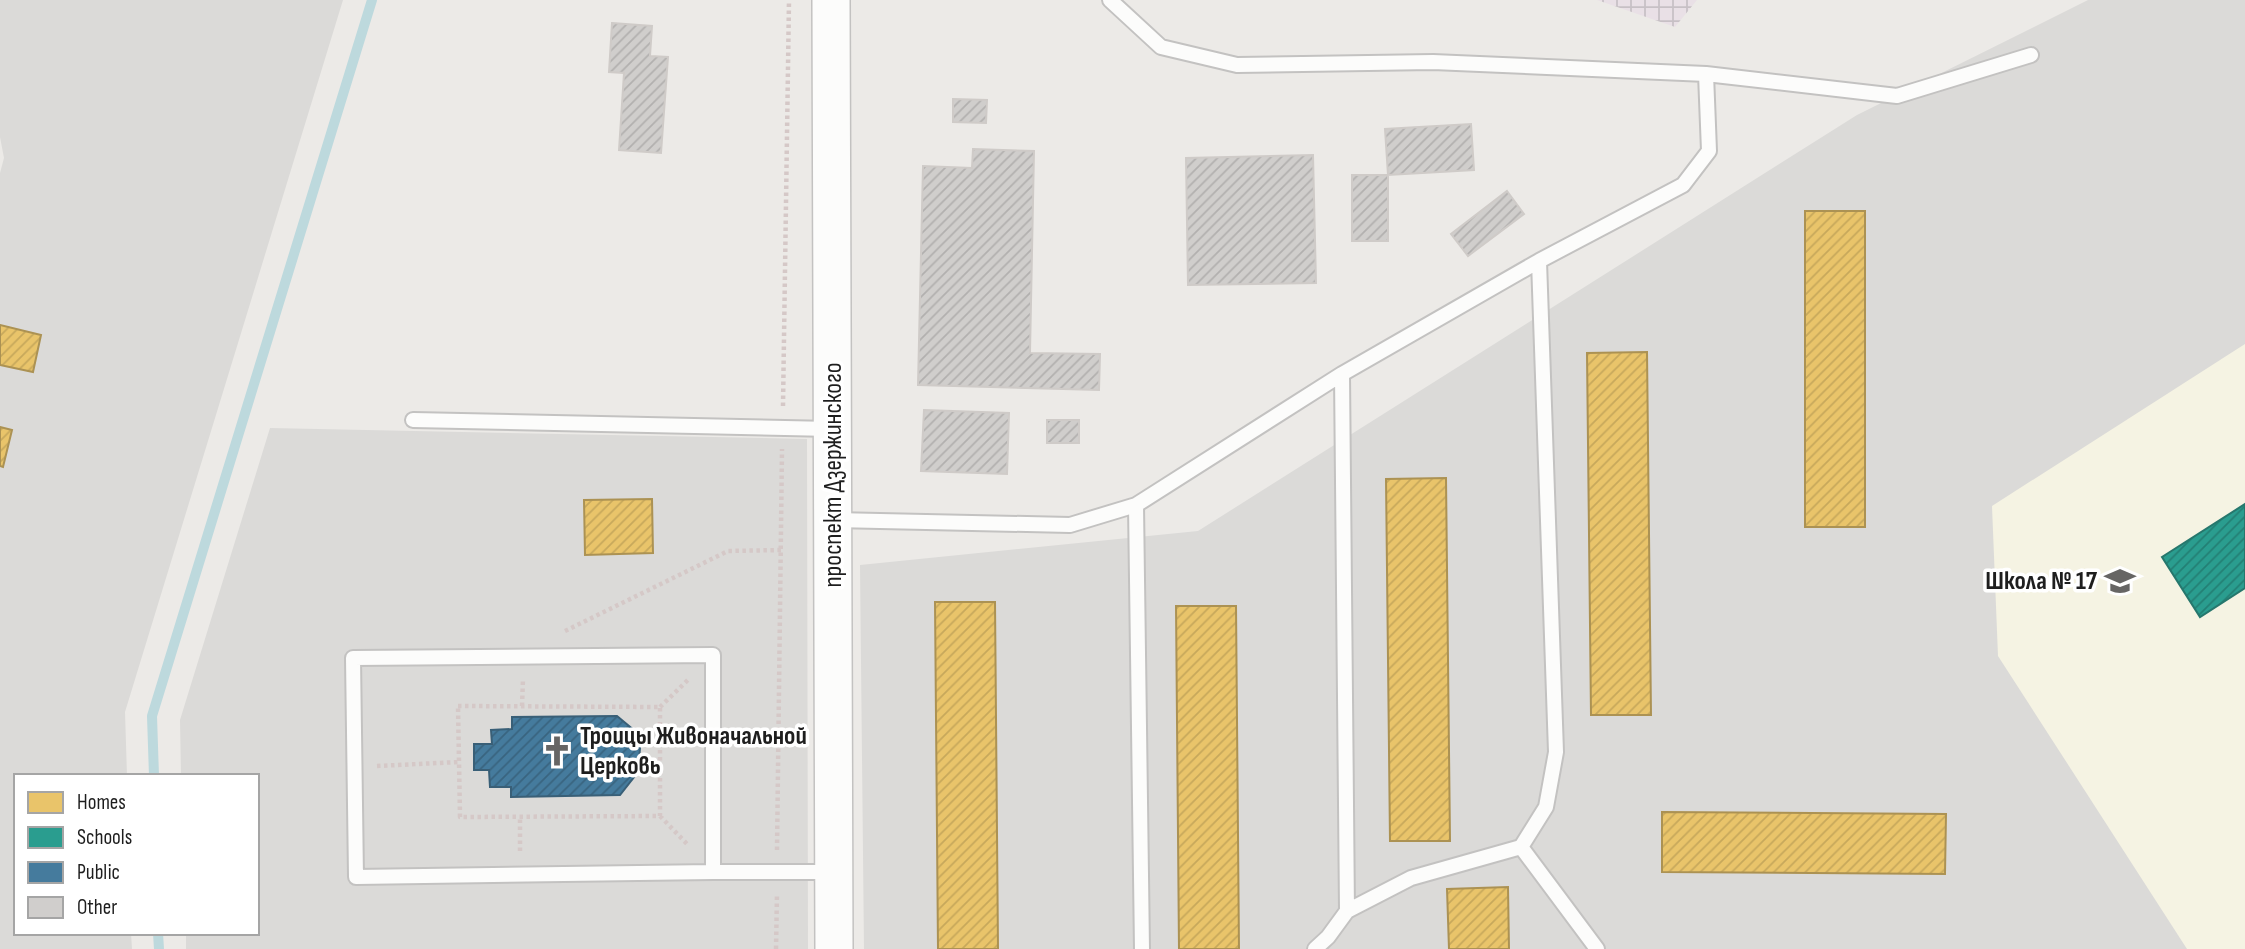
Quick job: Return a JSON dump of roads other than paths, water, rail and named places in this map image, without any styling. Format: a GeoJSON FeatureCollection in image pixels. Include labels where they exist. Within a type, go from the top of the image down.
{"type":"FeatureCollection","features":[{"type":"Feature","properties":{"kind":"street","name":"проспект Дзержинского"},"geometry":{"type":"LineString","coordinates":[[831,0],[834,949]]}},
{"type":"Feature","properties":{"kind":"lane"},"geometry":{"type":"LineString","coordinates":[[1110,0],[1161,47],[1237,65],[1433,62],[1706,74],[1897,96],[2031,55]]}},
{"type":"Feature","properties":{"kind":"lane"},"geometry":{"type":"LineString","coordinates":[[833,520],[1070,525],[1136,505],[1342,374],[1539,261],[1683,185],[1709,152],[1706,74]]}},
{"type":"Feature","properties":{"kind":"lane"},"geometry":{"type":"LineString","coordinates":[[1315,949],[1328,937],[1347,911],[1411,878],[1521,847],[1546,807],[1556,752],[1539,261]]}},
{"type":"Feature","properties":{"kind":"lane"},"geometry":{"type":"LineString","coordinates":[[1342,374],[1347,911]]}},
{"type":"Feature","properties":{"kind":"lane"},"geometry":{"type":"LineString","coordinates":[[413,419],[833,429]]}},
{"type":"Feature","properties":{"kind":"lane"},"geometry":{"type":"LineString","coordinates":[[1136,505],[1142,949]]}},
{"type":"Feature","properties":{"kind":"lane"},"geometry":{"type":"LineString","coordinates":[[713,872],[713,655],[354,658],[356,877],[834,872]]}},
{"type":"Feature","properties":{"kind":"lane"},"geometry":{"type":"LineString","coordinates":[[1521,847],[1597,949]]}},
{"type":"Feature","properties":{"kind":"waterway"},"geometry":{"type":"LineString","coordinates":[[154,774],[152,716],[372,0]]}},
{"type":"Feature","properties":{"kind":"waterway"},"geometry":{"type":"LineString","coordinates":[[158,935],[159,949]]}},
{"type":"Feature","properties":{"kind":"place","name":"Школа № 17"},"geometry":{"type":"Point","coordinates":[2120,581]}},
{"type":"Feature","properties":{"kind":"place","name":"Троицы Живоначальной Церковь"},"geometry":{"type":"Point","coordinates":[557,751]}}]}
